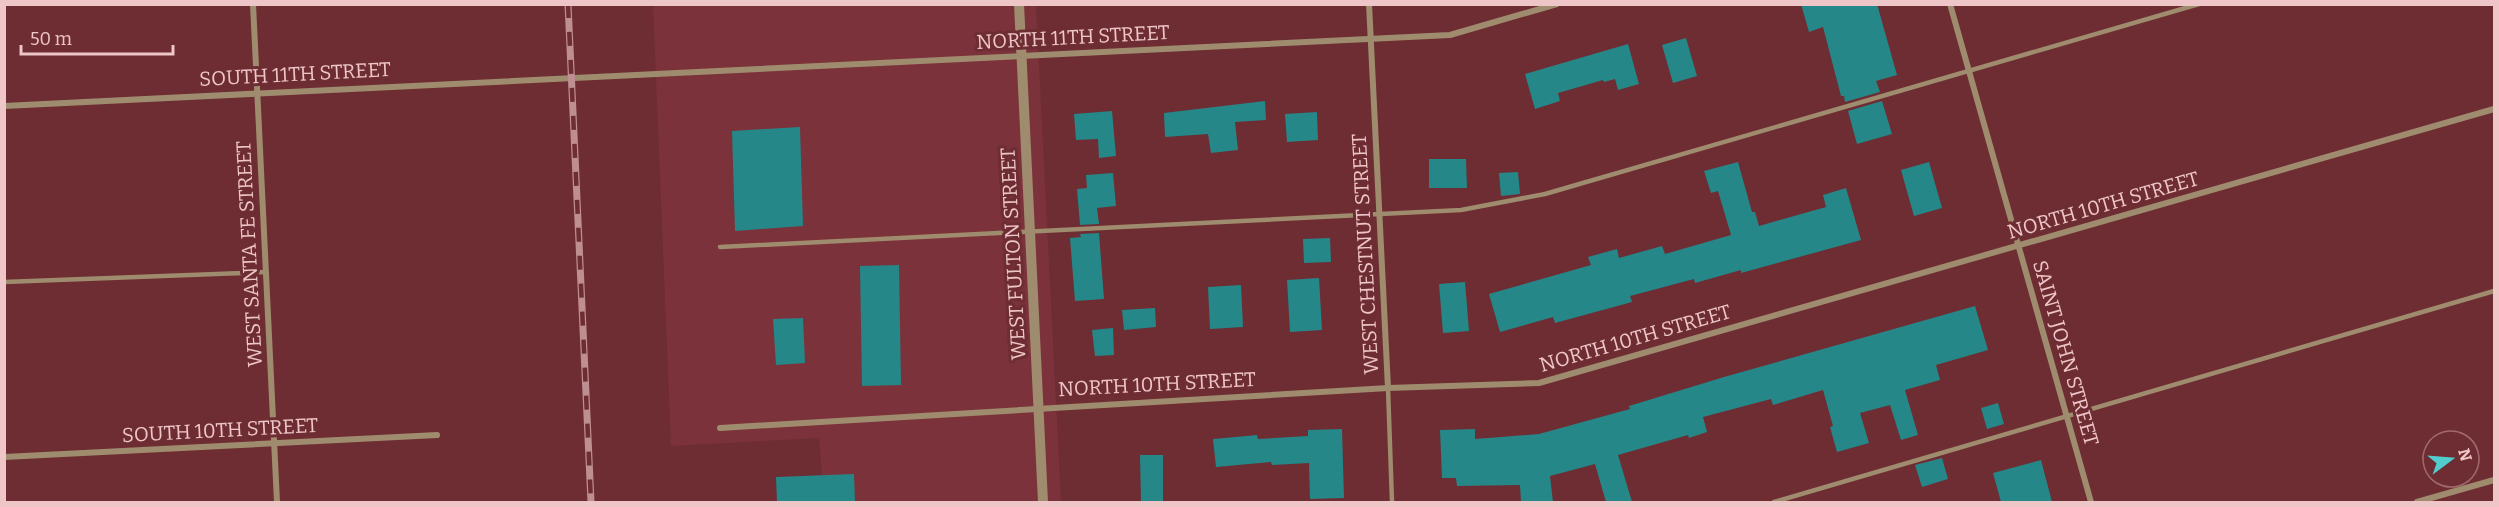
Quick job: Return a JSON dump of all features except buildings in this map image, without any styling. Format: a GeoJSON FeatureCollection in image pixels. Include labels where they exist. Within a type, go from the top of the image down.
{"type":"FeatureCollection","features":[{"type":"Feature","properties":{"kind":"street","name":"WEST SANTA FE STREET"},"geometry":{"type":"LineString","coordinates":[[253,4],[277,502]]}},
{"type":"Feature","properties":{"kind":"street","name":"WEST FULTON STREET"},"geometry":{"type":"LineString","coordinates":[[1019,4],[1043,502]]}},
{"type":"Feature","properties":{"kind":"street","name":"WEST CHESTNUT STREET"},"geometry":{"type":"LineString","coordinates":[[1369,4],[1388,388]]}},
{"type":"Feature","properties":{"kind":"street","name":"NORTH 11TH STREET"},"geometry":{"type":"LineString","coordinates":[[586,76],[1450,35],[1557,4]]}},
{"type":"Feature","properties":{"kind":"street","name":"SAINT JOHN STREET"},"geometry":{"type":"LineString","coordinates":[[1950,4],[2091,502]]}},
{"type":"Feature","properties":{"kind":"street","name":"SOUTH 11TH STREET"},"geometry":{"type":"LineString","coordinates":[[4,106],[586,76]]}},
{"type":"Feature","properties":{"kind":"street","name":"NORTH 10TH STREET"},"geometry":{"type":"LineString","coordinates":[[720,428],[1388,388],[1539,383],[2494,109]]}},
{"type":"Feature","properties":{"kind":"street","name":"SOUTH 10TH STREET"},"geometry":{"type":"LineString","coordinates":[[4,457],[437,435]]}},
{"type":"Feature","properties":{"kind":"street"},"geometry":{"type":"LineString","coordinates":[[2417,502],[2494,480]]}},
{"type":"Feature","properties":{"kind":"lane"},"geometry":{"type":"LineString","coordinates":[[720,247],[1461,210],[1545,194],[2199,4]]}},
{"type":"Feature","properties":{"kind":"lane"},"geometry":{"type":"LineString","coordinates":[[4,282],[266,272]]}},
{"type":"Feature","properties":{"kind":"lane"},"geometry":{"type":"LineString","coordinates":[[1774,502],[2494,291]]}},
{"type":"Feature","properties":{"kind":"lane","name":"WEST CHESTNUT STREET"},"geometry":{"type":"LineString","coordinates":[[1388,388],[1392,502]]}},
{"type":"Feature","properties":{"kind":"shaded area"},"geometry":{"type":"Polygon","coordinates":[[[653,5],[1036,5],[1061,502],[824,502],[819,438],[671,446],[653,5]]]}},
{"type":"Feature","properties":{"kind":"railway"},"geometry":{"type":"LineString","coordinates":[[568,4],[591,502]]}}]}
